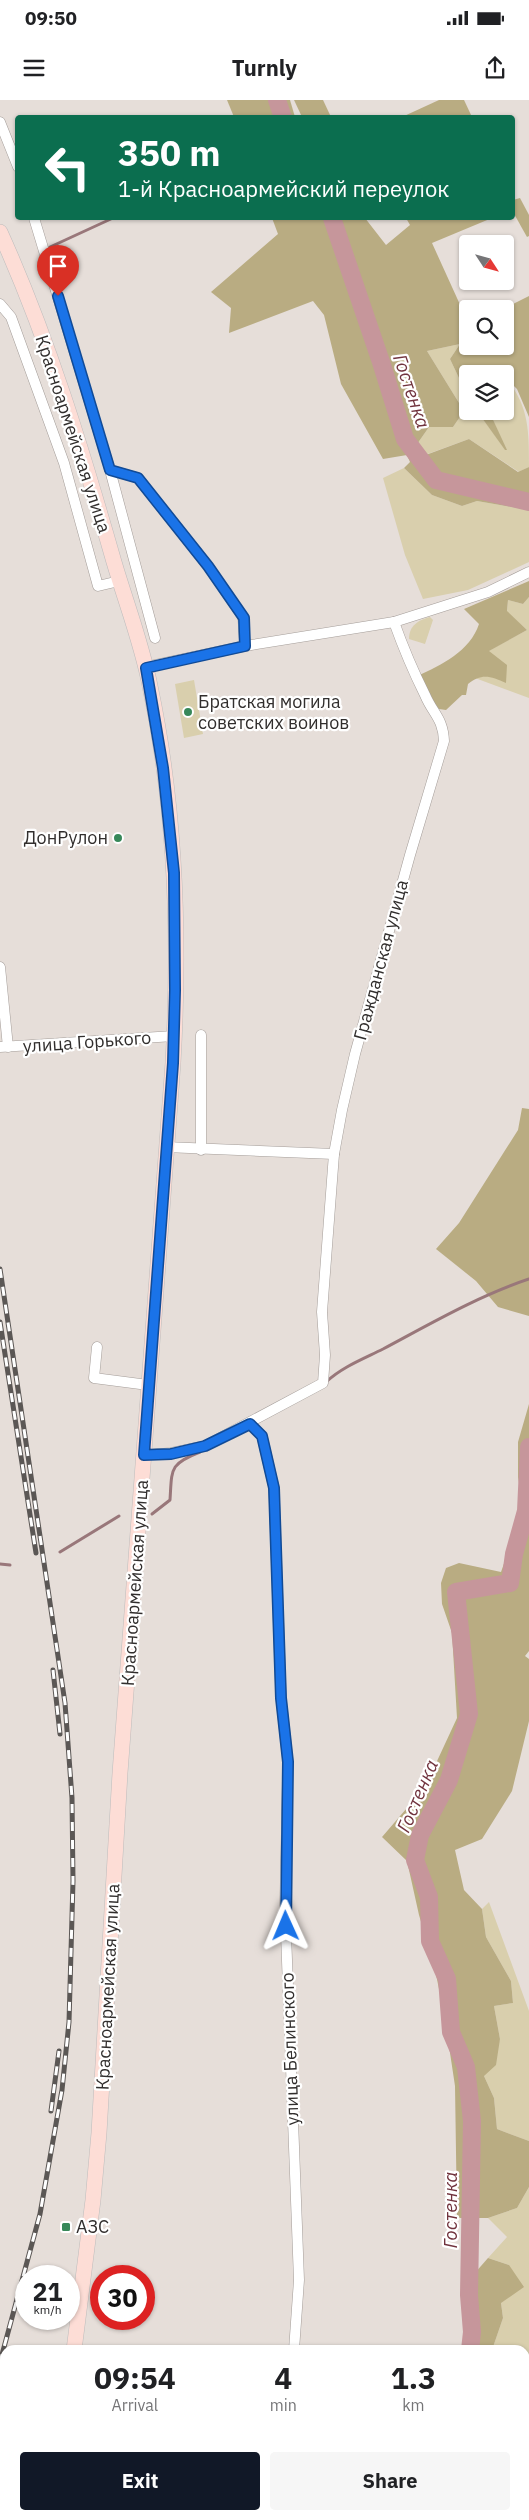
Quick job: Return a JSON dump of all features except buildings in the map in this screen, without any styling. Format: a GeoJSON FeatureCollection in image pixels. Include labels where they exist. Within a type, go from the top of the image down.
{"type":"FeatureCollection","features":[{"type":"Feature","properties":{"kind":"main road","name":"Красноармейская улица"},"geometry":{"type":"LineString","coordinates":[[0,232],[23,283],[84,460],[146,668],[163,768],[174,873],[174,1036],[120,1773],[94,2200],[75,2345]]}},
{"type":"Feature","properties":{"kind":"street"},"geometry":{"type":"LineString","coordinates":[[0,122],[15,160]]}},
{"type":"Feature","properties":{"kind":"street","name":"Красноармейская улица"},"geometry":{"type":"LineString","coordinates":[[35,220],[110,470],[155,638]]}},
{"type":"Feature","properties":{"kind":"street","name":"Красноармейская улица"},"geometry":{"type":"LineString","coordinates":[[0,304],[11,317],[64,463],[98,586],[119,580]]}},
{"type":"Feature","properties":{"kind":"street","name":"Красноармейская улица"},"geometry":{"type":"LineString","coordinates":[[110,470],[138,478],[208,566],[244,618],[245,646]]}},
{"type":"Feature","properties":{"kind":"street"},"geometry":{"type":"LineString","coordinates":[[146,668],[245,646],[394,622],[488,592],[529,572]]}},
{"type":"Feature","properties":{"kind":"street","name":"Гражданская улица"},"geometry":{"type":"LineString","coordinates":[[250,1424],[323,1383],[325,1355],[322,1312],[334,1154],[357,1045],[444,741],[443,727],[439,716],[430,706],[418,681],[394,622]]}},
{"type":"Feature","properties":{"kind":"street"},"geometry":{"type":"LineString","coordinates":[[0,967],[4,1047]]}},
{"type":"Feature","properties":{"kind":"street"},"geometry":{"type":"LineString","coordinates":[[201,1035],[201,1150]]}},
{"type":"Feature","properties":{"kind":"street","name":"улица Горького"},"geometry":{"type":"LineString","coordinates":[[4,1047],[174,1036]]}},
{"type":"Feature","properties":{"kind":"street"},"geometry":{"type":"LineString","coordinates":[[165,1148],[334,1154]]}},
{"type":"Feature","properties":{"kind":"street"},"geometry":{"type":"LineString","coordinates":[[97,1347],[94,1378],[148,1385]]}},
{"type":"Feature","properties":{"kind":"street"},"geometry":{"type":"LineString","coordinates":[[144,1455],[171,1454],[205,1446],[250,1424]]}},
{"type":"Feature","properties":{"kind":"street","name":"улица Белинского"},"geometry":{"type":"LineString","coordinates":[[250,1424],[262,1436],[274,1488],[281,1698],[288,1762],[285,1907],[298,2280],[294,2345]]}},
{"type":"Feature","properties":{"kind":"shaded area"},"geometry":{"type":"Polygon","coordinates":[[[227,100],[290,100],[294,115],[233,115],[227,100]]]}},
{"type":"Feature","properties":{"kind":"shaded area"},"geometry":{"type":"Polygon","coordinates":[[[294,100],[323,100],[330,115],[301,115],[294,100]]]}},
{"type":"Feature","properties":{"kind":"shaded area"},"geometry":{"type":"Polygon","coordinates":[[[439,100],[464,100],[471,115],[406,115],[439,100]]]}},
{"type":"Feature","properties":{"kind":"shaded area"},"geometry":{"type":"Polygon","coordinates":[[[520,198],[529,215],[529,236],[527,237],[515,216],[515,199],[520,198]]]}},
{"type":"Feature","properties":{"kind":"shaded area"},"geometry":{"type":"Polygon","coordinates":[[[273,220],[367,220],[386,245],[410,225],[407,220],[487,220],[432,243],[459,302],[459,344],[427,351],[459,403],[459,418],[453,427],[429,427],[415,447],[423,456],[469,439],[518,472],[529,467],[529,510],[477,501],[462,506],[432,495],[404,468],[410,462],[407,455],[383,459],[341,384],[324,315],[313,301],[229,333],[231,308],[211,292],[278,234],[273,220]]]}},
{"type":"Feature","properties":{"kind":"shaded area"},"geometry":{"type":"Polygon","coordinates":[[[529,296],[529,417],[514,386],[514,365],[459,365],[459,378],[450,359],[459,346],[459,355],[514,355],[514,304],[529,296]]]}},
{"type":"Feature","properties":{"kind":"shaded area"},"geometry":{"type":"Polygon","coordinates":[[[459,344],[450,359],[459,378],[459,403],[427,351],[459,344]]]}},
{"type":"Feature","properties":{"kind":"shaded area"},"geometry":{"type":"Polygon","coordinates":[[[514,390],[523,408],[528,429],[529,467],[519,472],[469,439],[422,456],[415,447],[429,427],[453,427],[459,418],[459,420],[484,420],[506,450],[493,420],[514,420],[514,390]]]}},
{"type":"Feature","properties":{"kind":"shaded area"},"geometry":{"type":"Polygon","coordinates":[[[483,420],[493,420],[507,450],[505,450],[483,420]]]}},
{"type":"Feature","properties":{"kind":"shaded area"},"geometry":{"type":"Polygon","coordinates":[[[404,468],[432,495],[462,506],[477,501],[529,510],[529,562],[468,590],[423,599],[405,555],[383,478],[404,468]]]}},
{"type":"Feature","properties":{"kind":"shaded area"},"geometry":{"type":"Polygon","coordinates":[[[529,581],[529,597],[523,604],[508,600],[507,611],[527,630],[489,651],[507,665],[506,683],[491,677],[477,678],[468,684],[466,695],[462,695],[446,710],[439,709],[432,703],[417,676],[454,656],[475,634],[479,624],[464,609],[529,581]]]}},
{"type":"Feature","properties":{"kind":"shaded area"},"geometry":{"type":"Polygon","coordinates":[[[529,597],[529,698],[475,678],[490,675],[506,682],[488,651],[527,630],[507,612],[508,600],[523,604],[529,597]]]}},
{"type":"Feature","properties":{"kind":"shaded area"},"geometry":{"type":"Polygon","coordinates":[[[430,617],[433,620],[425,644],[409,639],[409,634],[415,624],[430,617]]]}},
{"type":"Feature","properties":{"kind":"shaded area"},"geometry":{"type":"Polygon","coordinates":[[[194,680],[203,734],[184,738],[175,684],[194,680]]]}},
{"type":"Feature","properties":{"kind":"shaded area"},"geometry":{"type":"Polygon","coordinates":[[[522,1108],[529,1109],[529,1316],[498,1307],[476,1281],[436,1249],[459,1223],[518,1130],[522,1108]]]}},
{"type":"Feature","properties":{"kind":"shaded area"},"geometry":{"type":"Polygon","coordinates":[[[529,1404],[529,1651],[525,1656],[529,1659],[529,1721],[512,1791],[482,1839],[455,1850],[464,1890],[482,1909],[486,1937],[511,1981],[513,2003],[494,2006],[500,2039],[496,2065],[484,2076],[494,2098],[497,2129],[529,2141],[529,2187],[517,2208],[488,2218],[457,2218],[455,2086],[444,2013],[434,1965],[419,1915],[407,1861],[382,1837],[425,1787],[457,1718],[452,1633],[442,1604],[441,1583],[446,1568],[459,1563],[501,1572],[520,1518],[522,1502],[518,1477],[518,1442],[529,1404]]]}},
{"type":"Feature","properties":{"kind":"shaded area"},"geometry":{"type":"Polygon","coordinates":[[[489,1902],[529,2011],[529,2141],[497,2129],[494,2098],[484,2076],[500,2039],[494,2006],[513,2003],[511,1981],[486,1937],[482,1909],[489,1902]]]}},
{"type":"Feature","properties":{"kind":"shaded area"},"geometry":{"type":"Polygon","coordinates":[[[529,2187],[529,2345],[494,2345],[503,2318],[501,2303],[509,2265],[488,2258],[507,2237],[488,2218],[517,2208],[529,2187]]]}},
{"type":"Feature","properties":{"kind":"shaded area"},"geometry":{"type":"Polygon","coordinates":[[[488,2258],[509,2265],[524,2287],[501,2303],[503,2318],[494,2345],[473,2345],[474,2274],[488,2258]]]}},
{"type":"Feature","properties":{"kind":"waterway","name":"Гостенка"},"geometry":{"type":"LineString","coordinates":[[277,100],[282,115]]}},
{"type":"Feature","properties":{"kind":"waterway"},"geometry":{"type":"LineString","coordinates":[[50,247],[109,220]]}},
{"type":"Feature","properties":{"kind":"waterway","name":"Гостенка"},"geometry":{"type":"LineString","coordinates":[[333,220],[405,439],[436,480],[529,502]]}},
{"type":"Feature","properties":{"kind":"waterway"},"geometry":{"type":"LineString","coordinates":[[326,1382],[360,1360],[454,1311],[529,1279]]}},
{"type":"Feature","properties":{"kind":"waterway","name":"Гостенка"},"geometry":{"type":"LineString","coordinates":[[471,2345],[472,2332],[469,2295],[472,2121],[466,2067],[451,2032],[447,1979],[430,1941],[429,1897],[415,1860],[420,1835],[449,1780],[469,1714],[456,1592],[510,1583],[514,1554],[526,1511],[529,1447]]}},
{"type":"Feature","properties":{"kind":"waterway"},"geometry":{"type":"LineString","coordinates":[[152,1514],[170,1500],[172,1474],[177,1464],[200,1452]]}},
{"type":"Feature","properties":{"kind":"waterway"},"geometry":{"type":"LineString","coordinates":[[60,1552],[119,1516]]}},
{"type":"Feature","properties":{"kind":"waterway"},"geometry":{"type":"LineString","coordinates":[[0,1564],[10,1565]]}},
{"type":"Feature","properties":{"kind":"railway"},"geometry":{"type":"LineString","coordinates":[[0,1269],[65,1703],[72,1798],[73,1881],[69,2022],[62,2090],[40,2214],[5,2345]]}},
{"type":"Feature","properties":{"kind":"railway"},"geometry":{"type":"LineString","coordinates":[[0,1322],[36,1553]]}},
{"type":"Feature","properties":{"kind":"railway"},"geometry":{"type":"LineString","coordinates":[[53,1670],[60,1734]]}},
{"type":"Feature","properties":{"kind":"railway"},"geometry":{"type":"LineString","coordinates":[[51,2111],[59,2051]]}},
{"type":"Feature","properties":{"kind":"place","name":"Братская могила советских воинов"},"geometry":{"type":"Point","coordinates":[188,712]}},
{"type":"Feature","properties":{"kind":"place","name":"ДонРулон"},"geometry":{"type":"Point","coordinates":[118,838]}},
{"type":"Feature","properties":{"kind":"place","name":"АЗС"},"geometry":{"type":"Point","coordinates":[66,2227]}},
{"type":"Feature","properties":{"kind":"route"},"geometry":{"type":"LineString","coordinates":[[58,296],[110,470],[124,472],[138,478],[208,566],[244,618],[245,646],[176,659],[146,668],[151,687],[163,768],[174,873],[175,990],[173,1063],[165,1148],[144,1455],[171,1454],[205,1446],[250,1424],[262,1436],[274,1488],[281,1698],[288,1762],[286,1926]]}}]}
